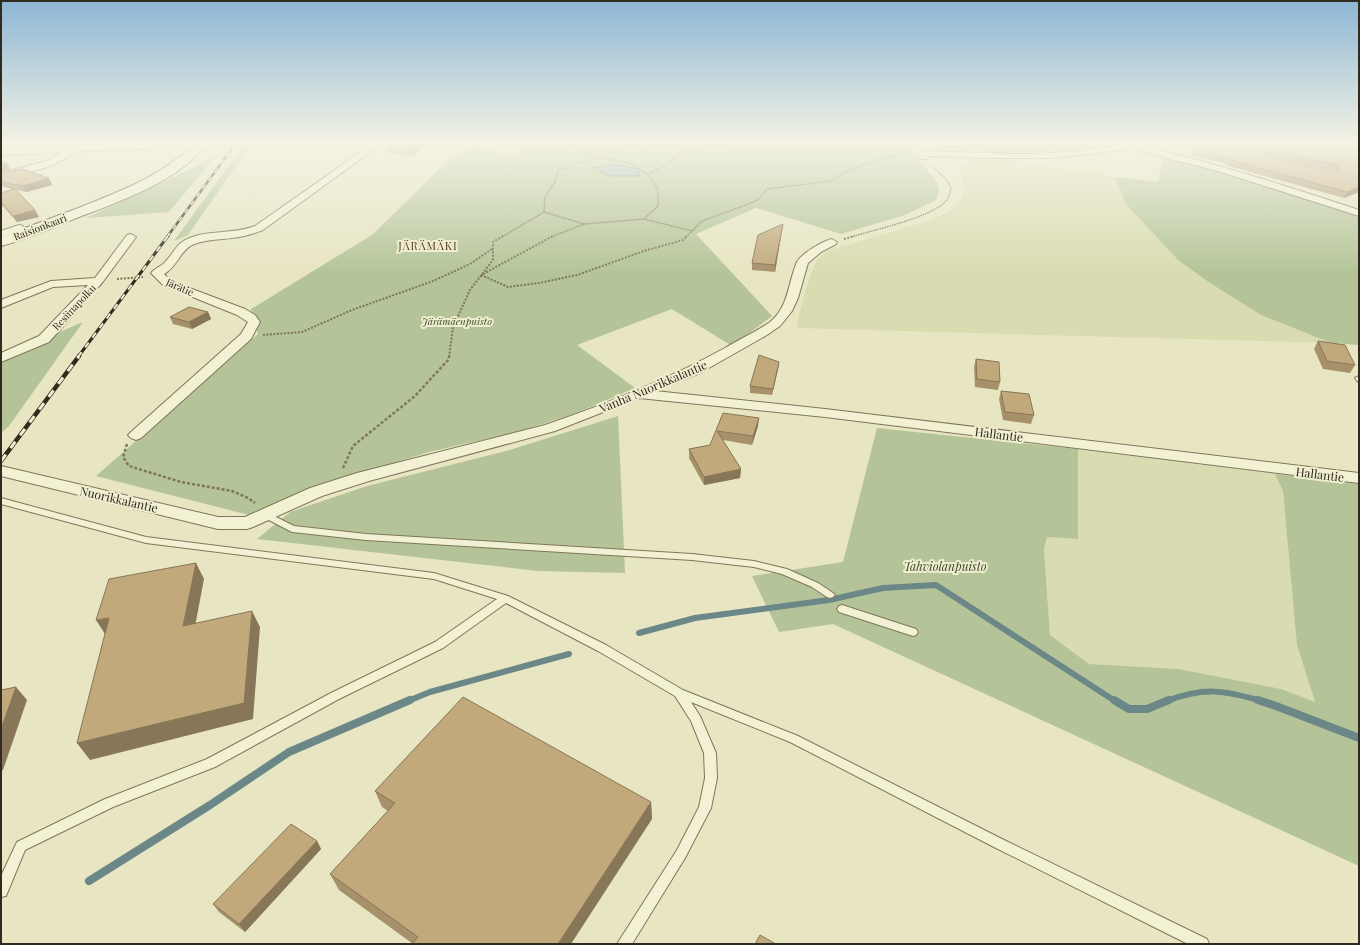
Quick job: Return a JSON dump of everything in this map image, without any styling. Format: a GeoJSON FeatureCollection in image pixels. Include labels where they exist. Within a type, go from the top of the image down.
{"type":"FeatureCollection","features":[{"type":"Feature","properties":{"kind":"main road","name":"Raisionkaari"},"geometry":{"type":"LineString","coordinates":[[1,242],[142,186]]}},
{"type":"Feature","properties":{"kind":"street","name":"Järätie"},"geometry":{"type":"LineString","coordinates":[[136,435],[246,336],[254,322],[251,318],[241,312],[167,283],[157,273],[170,266],[188,243],[205,237],[240,235],[259,228],[318,186]]}},
{"type":"Feature","properties":{"kind":"street"},"geometry":{"type":"LineString","coordinates":[[1276,186],[1359,213]]}},
{"type":"Feature","properties":{"kind":"street"},"geometry":{"type":"LineString","coordinates":[[1,234],[19,228]]}},
{"type":"Feature","properties":{"kind":"street","name":"Resiinapolku"},"geometry":{"type":"LineString","coordinates":[[1,358],[44,339],[98,281],[132,237]]}},
{"type":"Feature","properties":{"kind":"street","name":"Vanha Nuorikkalantie"},"geometry":{"type":"LineString","coordinates":[[236,524],[247,523],[297,499],[363,477],[550,428],[695,370],[763,332],[776,322],[786,310],[792,298],[803,262],[817,250],[832,242]]}},
{"type":"Feature","properties":{"kind":"street"},"geometry":{"type":"LineString","coordinates":[[1,304],[51,284],[98,281]]}},
{"type":"Feature","properties":{"kind":"street","name":"Hallantie"},"geometry":{"type":"LineString","coordinates":[[638,394],[833,414],[1359,478]]}},
{"type":"Feature","properties":{"kind":"street","name":"Nuorikkalantie"},"geometry":{"type":"LineString","coordinates":[[1,470],[218,523],[236,524]]}},
{"type":"Feature","properties":{"kind":"lane"},"geometry":{"type":"LineString","coordinates":[[1,501],[146,540],[434,576],[505,598],[602,648],[679,693],[794,739],[998,843],[1202,944]]}},
{"type":"Feature","properties":{"kind":"lane"},"geometry":{"type":"LineString","coordinates":[[266,514],[292,530],[366,537],[692,557],[754,564],[784,571],[815,585],[830,595]]}},
{"type":"Feature","properties":{"kind":"lane"},"geometry":{"type":"LineString","coordinates":[[1,891],[21,846],[109,803],[211,763],[336,696],[439,645],[505,598]]}},
{"type":"Feature","properties":{"kind":"lane"},"geometry":{"type":"LineString","coordinates":[[842,609],[913,632]]}},
{"type":"Feature","properties":{"kind":"lane"},"geometry":{"type":"LineString","coordinates":[[624,944],[681,854],[705,808],[711,778],[710,753],[696,719],[679,693]]}},
{"type":"Feature","properties":{"kind":"path"},"geometry":{"type":"LineString","coordinates":[[544,212],[545,197],[552,186]]}},
{"type":"Feature","properties":{"kind":"path"},"geometry":{"type":"LineString","coordinates":[[644,219],[658,206],[658,189],[656,186]]}},
{"type":"Feature","properties":{"kind":"path"},"geometry":{"type":"LineString","coordinates":[[481,276],[508,287],[547,282],[577,275],[644,251],[683,240],[702,221],[749,204],[759,199],[767,189],[790,186]]}},
{"type":"Feature","properties":{"kind":"path"},"geometry":{"type":"LineString","coordinates":[[832,242],[926,214],[945,202],[950,195],[950,186]]}},
{"type":"Feature","properties":{"kind":"path"},"geometry":{"type":"LineString","coordinates":[[336,486],[353,446],[415,396],[449,359],[453,327],[470,290],[493,260],[492,242],[544,212],[584,224]]}},
{"type":"Feature","properties":{"kind":"path"},"geometry":{"type":"LineString","coordinates":[[481,276],[553,236],[584,224],[644,219],[692,231]]}},
{"type":"Feature","properties":{"kind":"path"},"geometry":{"type":"LineString","coordinates":[[246,336],[302,332],[346,312],[433,281],[470,264],[493,249]]}},
{"type":"Feature","properties":{"kind":"path"},"geometry":{"type":"LineString","coordinates":[[98,281],[136,278],[157,273]]}},
{"type":"Feature","properties":{"kind":"path"},"geometry":{"type":"LineString","coordinates":[[136,435],[124,447],[123,457],[129,466],[186,484],[235,492],[253,501],[266,514]]}},
{"type":"Feature","properties":{"kind":"green space"},"geometry":{"type":"Polygon","coordinates":[[[155,186],[191,186],[169,212],[86,218],[155,186]]]}},
{"type":"Feature","properties":{"kind":"green space"},"geometry":{"type":"Polygon","coordinates":[[[214,186],[222,186],[188,235],[174,241],[214,186]]]}},
{"type":"Feature","properties":{"kind":"green space","name":"Järämäenpuisto"},"geometry":{"type":"Polygon","coordinates":[[[422,186],[938,186],[939,191],[936,200],[905,215],[841,234],[756,208],[696,234],[772,316],[732,346],[672,309],[577,345],[635,388],[574,414],[517,432],[429,452],[301,492],[249,515],[96,476],[258,334],[251,309],[372,235],[422,186]]]}},
{"type":"Feature","properties":{"kind":"green space"},"geometry":{"type":"Polygon","coordinates":[[[963,186],[1119,186],[1126,204],[1178,260],[1210,283],[1261,315],[1331,343],[797,328],[806,289],[817,259],[830,250],[925,222],[949,212],[959,202],[964,191],[963,186]]]}},
{"type":"Feature","properties":{"kind":"green space"},"geometry":{"type":"Polygon","coordinates":[[[1119,186],[1265,186],[1359,215],[1359,345],[1331,343],[1261,315],[1210,283],[1178,260],[1126,204],[1119,186]]]}},
{"type":"Feature","properties":{"kind":"green space"},"geometry":{"type":"Polygon","coordinates":[[[83,322],[9,426],[1,433],[1,357],[83,322]]]}},
{"type":"Feature","properties":{"kind":"green space"},"geometry":{"type":"Polygon","coordinates":[[[618,416],[625,573],[538,571],[257,539],[290,512],[367,486],[506,451],[618,416]]]}},
{"type":"Feature","properties":{"kind":"green space","name":"Tahviolanpuisto"},"geometry":{"type":"Polygon","coordinates":[[[877,428],[1078,449],[1078,539],[1047,537],[1044,549],[1050,635],[1089,664],[1179,669],[1281,689],[1315,702],[1297,645],[1283,491],[1275,474],[1359,484],[1359,866],[833,624],[779,632],[752,576],[843,562],[877,428]]]}},
{"type":"Feature","properties":{"kind":"green space"},"geometry":{"type":"Polygon","coordinates":[[[1078,449],[1275,474],[1283,491],[1297,645],[1315,702],[1281,689],[1179,669],[1089,664],[1050,635],[1044,549],[1046,537],[1078,539],[1078,449]]]}},
{"type":"Feature","properties":{"kind":"building"},"geometry":{"type":"Polygon","coordinates":[[[1326,186],[1359,186],[1347,192],[1326,186]]]}},
{"type":"Feature","properties":{"kind":"building"},"geometry":{"type":"Polygon","coordinates":[[[15,189],[35,210],[13,216],[1,202],[1,193],[15,189]]]}},
{"type":"Feature","properties":{"kind":"building"},"geometry":{"type":"Polygon","coordinates":[[[783,224],[775,265],[752,263],[758,235],[783,224]]]}},
{"type":"Feature","properties":{"kind":"building"},"geometry":{"type":"Polygon","coordinates":[[[189,307],[208,312],[189,322],[170,317],[189,307]]]}},
{"type":"Feature","properties":{"kind":"building"},"geometry":{"type":"Polygon","coordinates":[[[1318,341],[1345,345],[1355,365],[1327,361],[1318,341]]]}},
{"type":"Feature","properties":{"kind":"building"},"geometry":{"type":"Polygon","coordinates":[[[759,355],[779,362],[773,389],[750,386],[759,355]]]}},
{"type":"Feature","properties":{"kind":"building"},"geometry":{"type":"Polygon","coordinates":[[[976,359],[999,362],[1000,382],[977,379],[976,359]]]}},
{"type":"Feature","properties":{"kind":"building"},"geometry":{"type":"Polygon","coordinates":[[[1001,391],[1029,394],[1034,415],[1005,412],[1001,391]]]}},
{"type":"Feature","properties":{"kind":"building"},"geometry":{"type":"Polygon","coordinates":[[[723,413],[759,418],[753,436],[717,431],[741,469],[704,477],[689,449],[710,445],[723,413]]]}},
{"type":"Feature","properties":{"kind":"building"},"geometry":{"type":"Polygon","coordinates":[[[196,563],[183,626],[252,611],[244,703],[77,743],[109,618],[96,620],[109,579],[196,563]]]}},
{"type":"Feature","properties":{"kind":"building"},"geometry":{"type":"Polygon","coordinates":[[[16,687],[1,729],[1,690],[16,687]]]}},
{"type":"Feature","properties":{"kind":"building"},"geometry":{"type":"Polygon","coordinates":[[[463,697],[651,802],[558,944],[412,944],[418,937],[330,874],[395,803],[375,791],[463,697]]]}},
{"type":"Feature","properties":{"kind":"building"},"geometry":{"type":"Polygon","coordinates":[[[291,824],[317,841],[239,924],[213,904],[291,824]]]}},
{"type":"Feature","properties":{"kind":"building"},"geometry":{"type":"Polygon","coordinates":[[[760,935],[776,944],[755,944],[760,935]]]}},
{"type":"Feature","properties":{"kind":"waterway"},"geometry":{"type":"LineString","coordinates":[[639,633],[695,618],[829,600],[883,588],[936,585],[1115,701]]}},
{"type":"Feature","properties":{"kind":"waterway"},"geometry":{"type":"LineString","coordinates":[[408,701],[430,692],[569,654]]}},
{"type":"Feature","properties":{"kind":"waterway"},"geometry":{"type":"LineString","coordinates":[[1167,701],[1203,692],[1224,692],[1261,701]]}},
{"type":"Feature","properties":{"kind":"waterway"},"geometry":{"type":"LineString","coordinates":[[89,881],[210,805],[289,752],[410,700]]}},
{"type":"Feature","properties":{"kind":"waterway"},"geometry":{"type":"LineString","coordinates":[[1114,700],[1129,709],[1147,709],[1169,700]]}},
{"type":"Feature","properties":{"kind":"waterway"},"geometry":{"type":"LineString","coordinates":[[1261,701],[1359,738]]}},
{"type":"Feature","properties":{"kind":"railway"},"geometry":{"type":"LineString","coordinates":[[167,237],[205,186]]}},
{"type":"Feature","properties":{"kind":"railway"},"geometry":{"type":"LineString","coordinates":[[78,357],[168,236]]}},
{"type":"Feature","properties":{"kind":"railway"},"geometry":{"type":"LineString","coordinates":[[1,461],[79,356]]}},
{"type":"Feature","properties":{"kind":"district","name":"JÄRÄMÄKI"},"geometry":{"type":"Point","coordinates":[428,245]}}]}
